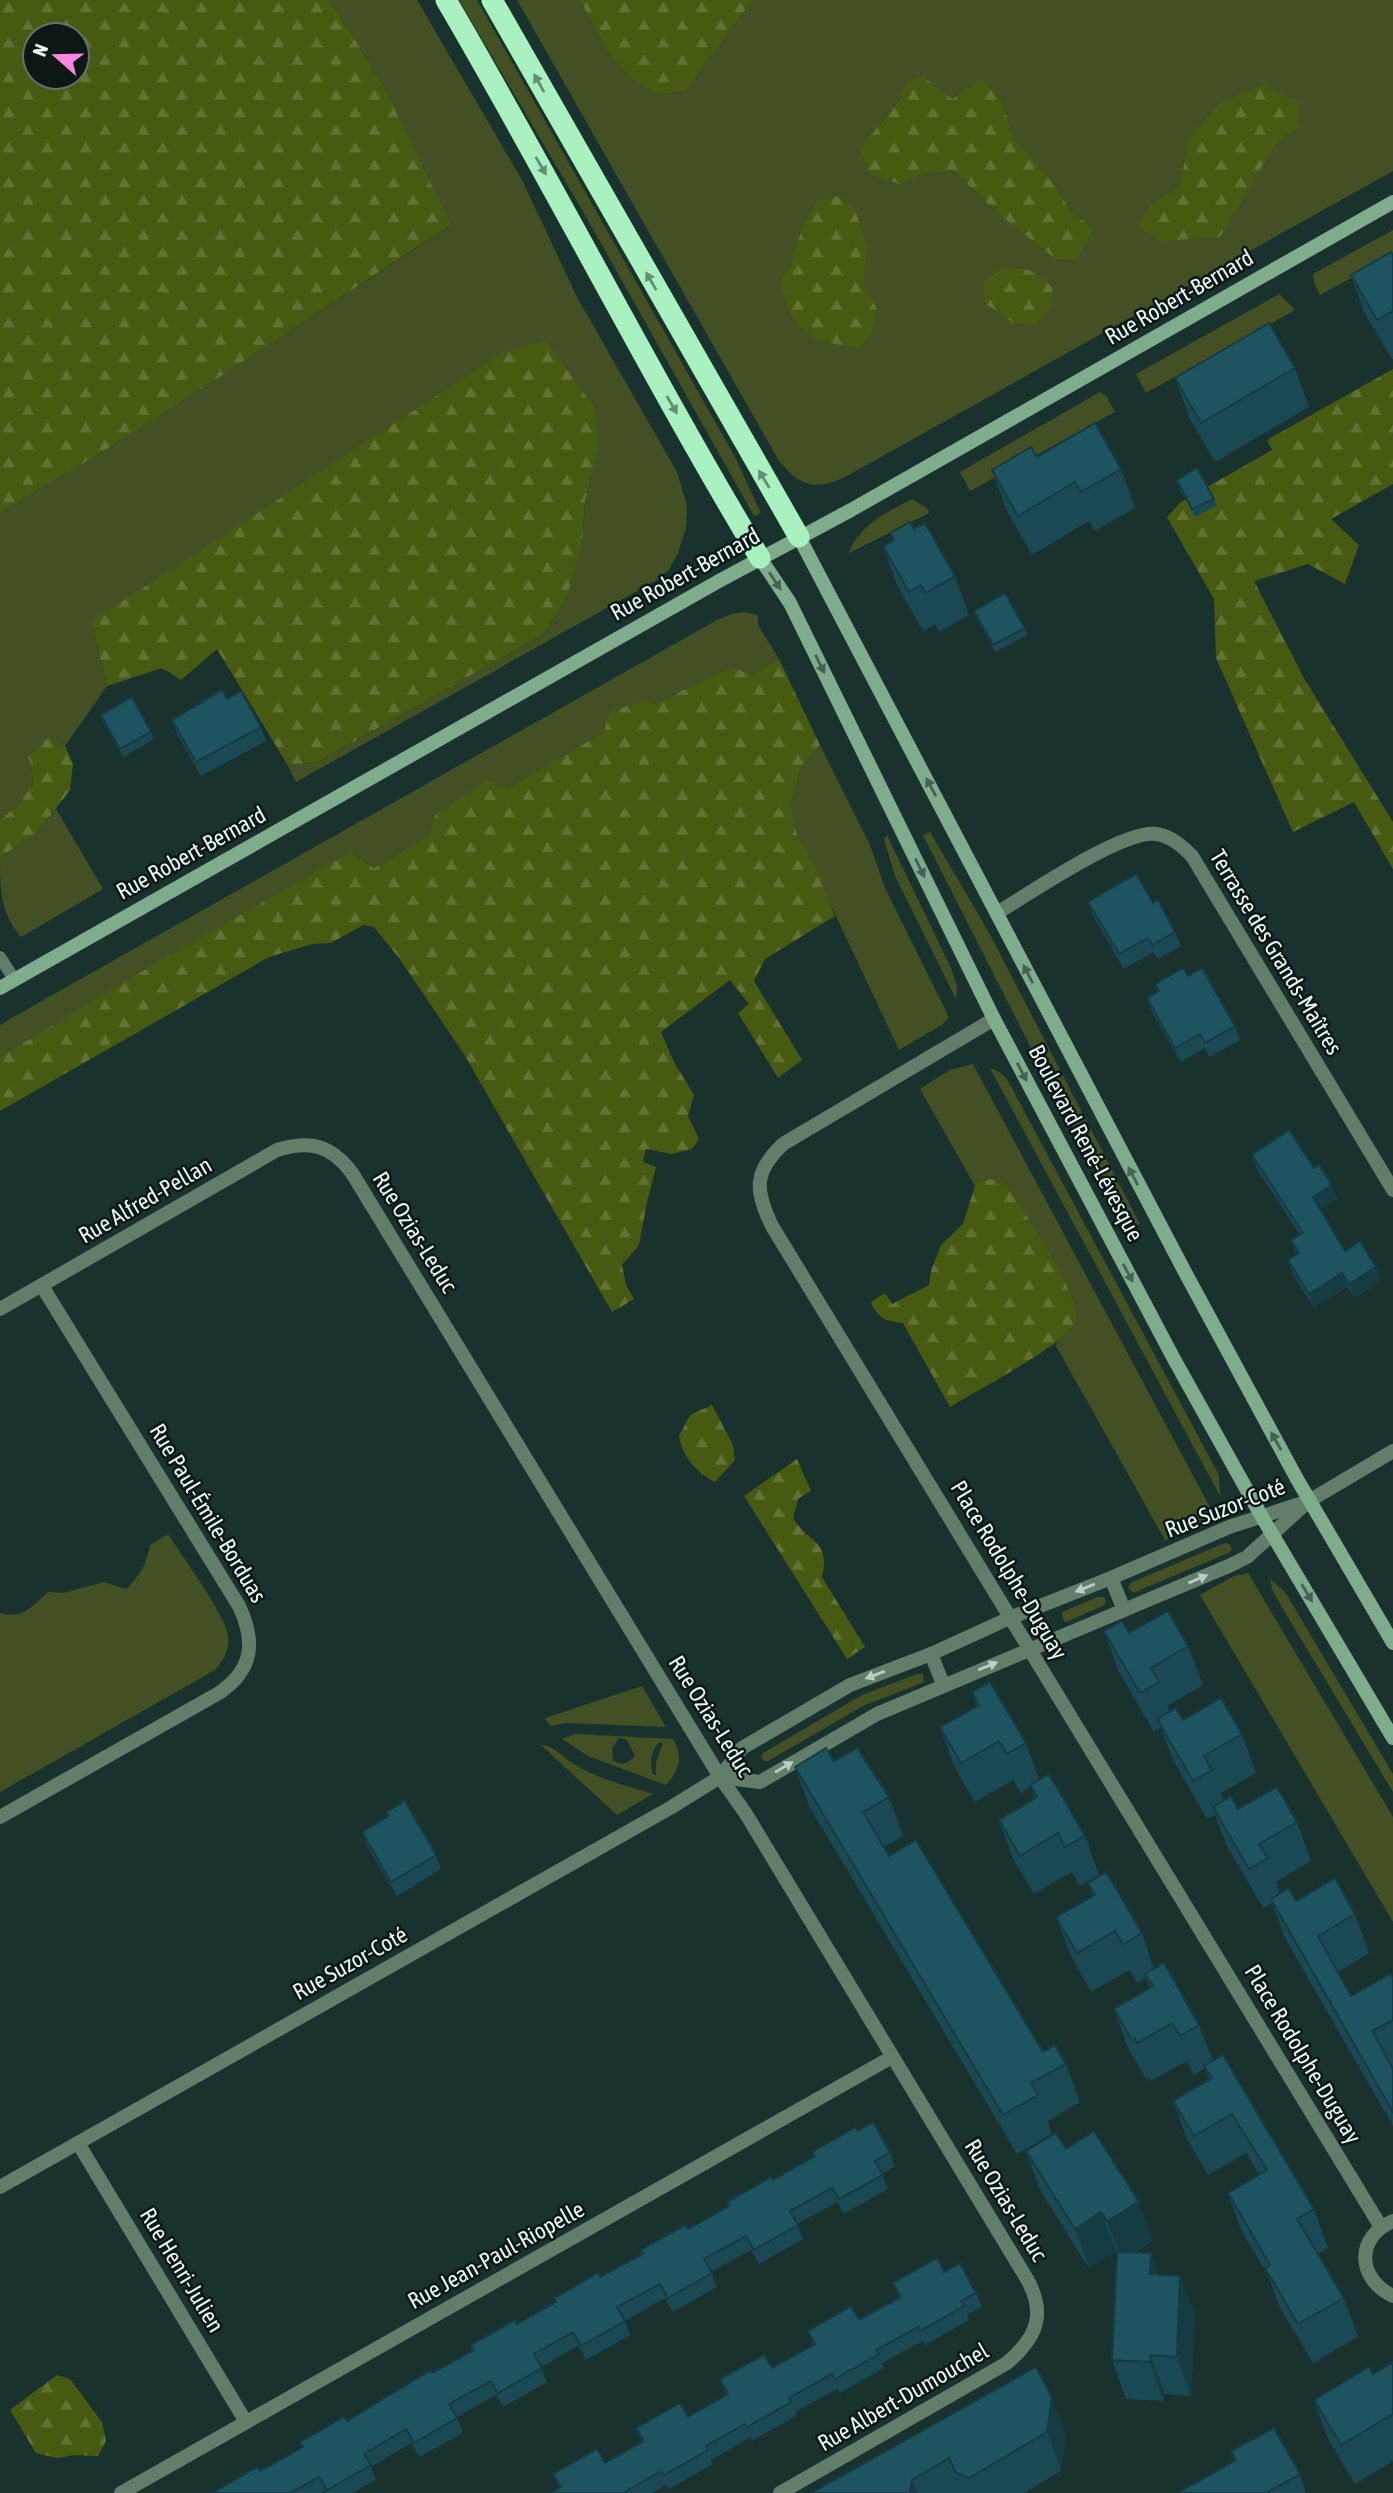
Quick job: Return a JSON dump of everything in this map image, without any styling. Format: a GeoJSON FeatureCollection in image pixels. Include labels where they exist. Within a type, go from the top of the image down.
{"type":"FeatureCollection","features":[{"type":"Feature","properties":{"kind":"highway"},"geometry":{"type":"LineString","coordinates":[[446,0],[573,222],[645,358],[760,558]]}},
{"type":"Feature","properties":{"kind":"highway"},"geometry":{"type":"LineString","coordinates":[[492,0],[799,537]]}},
{"type":"Feature","properties":{"kind":"main road","name":"Rue Robert-Bernard"},"geometry":{"type":"LineString","coordinates":[[0,988],[1393,202]]}},
{"type":"Feature","properties":{"kind":"main road","name":"Boulevard René-Lévesque"},"geometry":{"type":"LineString","coordinates":[[799,537],[1129,1168],[1309,1501],[1393,1643]]}},
{"type":"Feature","properties":{"kind":"main road","name":"Boulevard René-Lévesque"},"geometry":{"type":"LineString","coordinates":[[760,558],[790,603],[995,1019],[1174,1359],[1272,1535],[1393,1738]]}},
{"type":"Feature","properties":{"kind":"street","name":"Terrasse des Grands-Maîtres"},"geometry":{"type":"LineString","coordinates":[[997,913],[1120,841],[1144,834],[1157,834],[1180,844],[1192,856],[1393,1190]]}},
{"type":"Feature","properties":{"kind":"street","name":"Place Rodolphe-Duguay"},"geometry":{"type":"LineString","coordinates":[[995,1019],[783,1144],[762,1168],[759,1183],[762,1200],[772,1226],[1065,1707],[1387,2224],[1367,2246],[1365,2259],[1373,2282],[1382,2291],[1393,2296]]}},
{"type":"Feature","properties":{"kind":"street","name":"Rue Alfred-Pellan"},"geometry":{"type":"LineString","coordinates":[[0,1309],[277,1150],[302,1145],[317,1146]]}},
{"type":"Feature","properties":{"kind":"street","name":"Rue Ozias-Leduc"},"geometry":{"type":"LineString","coordinates":[[317,1146],[334,1153],[343,1161],[362,1188],[720,1777],[746,1814],[1031,2286],[1037,2306],[1036,2328]]}},
{"type":"Feature","properties":{"kind":"street","name":"Rue Paul-Émile-Borduas"},"geometry":{"type":"LineString","coordinates":[[0,1817],[234,1683],[241,1673],[250,1646],[247,1624],[239,1606],[42,1286]]}},
{"type":"Feature","properties":{"kind":"street"},"geometry":{"type":"LineString","coordinates":[[1309,1501],[1393,1451]]}},
{"type":"Feature","properties":{"kind":"street","name":"Rue Suzor-Coté"},"geometry":{"type":"LineString","coordinates":[[0,2187],[670,1808],[720,1777],[742,1748],[850,1685],[931,1654],[1012,1617],[1229,1527],[1309,1501]]}},
{"type":"Feature","properties":{"kind":"street","name":"Rue Suzor-Coté"},"geometry":{"type":"LineString","coordinates":[[720,1777],[760,1782],[877,1714],[1239,1561],[1247,1557],[1309,1501]]}},
{"type":"Feature","properties":{"kind":"street"},"geometry":{"type":"LineString","coordinates":[[1111,1578],[1125,1610]]}},
{"type":"Feature","properties":{"kind":"street"},"geometry":{"type":"LineString","coordinates":[[931,1654],[943,1684]]}},
{"type":"Feature","properties":{"kind":"street","name":"Rue Jean-Paul-Riopelle"},"geometry":{"type":"LineString","coordinates":[[121,2493],[892,2057]]}},
{"type":"Feature","properties":{"kind":"street","name":"Rue Henri-Julien"},"geometry":{"type":"LineString","coordinates":[[78,2143],[246,2422]]}},
{"type":"Feature","properties":{"kind":"street","name":"Rue Albert-Dumouchel"},"geometry":{"type":"LineString","coordinates":[[780,2493],[1007,2363],[1028,2343],[1036,2328]]}},
{"type":"Feature","properties":{"kind":"lane"},"geometry":{"type":"LineString","coordinates":[[0,957],[14,979]]}},
{"type":"Feature","properties":{"kind":"green space"},"geometry":{"type":"Polygon","coordinates":[[[0,0],[330,0],[382,83],[451,225],[137,431],[0,513],[0,0]]]}},
{"type":"Feature","properties":{"kind":"green space"},"geometry":{"type":"Polygon","coordinates":[[[330,0],[417,0],[522,180],[578,299],[677,472],[687,505],[686,528],[678,553],[669,570],[655,581],[296,782],[287,764],[316,763],[544,634],[567,597],[582,546],[585,501],[599,448],[91,622],[107,686],[65,746],[48,739],[31,763],[33,784],[17,806],[0,820],[0,513],[137,431],[450,226],[382,83],[330,0]]]}},
{"type":"Feature","properties":{"kind":"green space"},"geometry":{"type":"Polygon","coordinates":[[[459,0],[477,0],[735,457],[761,513],[754,516],[585,215],[459,0]]]}},
{"type":"Feature","properties":{"kind":"green space"},"geometry":{"type":"Polygon","coordinates":[[[517,0],[580,0],[608,53],[633,81],[658,95],[685,89],[753,0],[1393,0],[1393,171],[847,476],[827,484],[810,484],[794,476],[779,461],[517,0]],[[982,79],[952,99],[901,98],[880,124],[899,183],[923,174],[953,171],[1002,217],[1056,258],[1093,228],[1069,209],[1053,181],[1012,139],[1002,101],[982,79]],[[1297,128],[1181,185],[1151,204],[1275,145],[1297,128]]]}},
{"type":"Feature","properties":{"kind":"green space"},"geometry":{"type":"Polygon","coordinates":[[[580,0],[753,0],[685,90],[658,95],[633,81],[608,53],[580,0]]]}},
{"type":"Feature","properties":{"kind":"green space"},"geometry":{"type":"Polygon","coordinates":[[[923,76],[952,99],[982,78],[1002,101],[1013,139],[1053,181],[1069,209],[1093,228],[1077,260],[1056,259],[1002,217],[953,171],[923,174],[899,184],[870,174],[860,149],[901,98],[907,81],[923,76]]]}},
{"type":"Feature","properties":{"kind":"green space"},"geometry":{"type":"Polygon","coordinates":[[[1263,85],[1299,103],[1297,128],[1275,145],[1220,237],[1160,241],[1138,226],[1151,204],[1181,185],[1188,139],[1221,102],[1263,85]]]}},
{"type":"Feature","properties":{"kind":"green space"},"geometry":{"type":"Polygon","coordinates":[[[837,196],[855,209],[867,247],[863,283],[877,309],[872,332],[860,348],[827,342],[805,332],[791,312],[781,280],[790,267],[804,222],[817,202],[837,196]]]}},
{"type":"Feature","properties":{"kind":"green space"},"geometry":{"type":"Polygon","coordinates":[[[1393,230],[1393,255],[1320,295],[1313,274],[1393,230]]]}},
{"type":"Feature","properties":{"kind":"green space"},"geometry":{"type":"Polygon","coordinates":[[[1003,268],[1030,271],[1053,288],[1050,309],[1036,325],[1013,323],[985,303],[983,282],[1003,268]]]}},
{"type":"Feature","properties":{"kind":"green space"},"geometry":{"type":"Polygon","coordinates":[[[1279,294],[1295,310],[1146,393],[1136,374],[1279,294]]]}},
{"type":"Feature","properties":{"kind":"green space"},"geometry":{"type":"Polygon","coordinates":[[[546,341],[594,407],[599,448],[585,501],[582,546],[567,597],[544,634],[316,763],[287,764],[217,649],[181,680],[162,668],[107,686],[91,622],[502,353],[546,341]]]}},
{"type":"Feature","properties":{"kind":"green space"},"geometry":{"type":"Polygon","coordinates":[[[1393,369],[1393,484],[1331,519],[1359,545],[1345,584],[1308,564],[1254,581],[1305,680],[1393,822],[1393,869],[1354,802],[1293,832],[1216,658],[1214,599],[1167,517],[1181,502],[1272,450],[1267,440],[1393,369]]]}},
{"type":"Feature","properties":{"kind":"green space"},"geometry":{"type":"Polygon","coordinates":[[[1100,392],[1107,397],[1115,412],[970,491],[960,472],[1100,392]]]}},
{"type":"Feature","properties":{"kind":"green space"},"geometry":{"type":"Polygon","coordinates":[[[912,499],[927,508],[929,513],[849,553],[867,527],[912,499]]]}},
{"type":"Feature","properties":{"kind":"green space"},"geometry":{"type":"Polygon","coordinates":[[[744,612],[758,615],[758,625],[779,659],[752,675],[735,668],[719,672],[657,703],[640,701],[604,732],[506,789],[435,815],[428,836],[374,868],[351,852],[0,1057],[0,1025],[8,1020],[717,620],[744,612]]]}},
{"type":"Feature","properties":{"kind":"green space"},"geometry":{"type":"Polygon","coordinates":[[[779,659],[820,745],[801,768],[791,804],[796,831],[818,873],[835,916],[765,959],[754,981],[802,1060],[778,1078],[738,1013],[749,1004],[730,980],[661,1032],[674,1062],[694,1095],[688,1116],[699,1139],[692,1149],[672,1154],[646,1149],[643,1162],[656,1167],[639,1245],[622,1265],[626,1285],[634,1299],[612,1312],[464,1054],[399,958],[374,927],[363,925],[331,943],[312,944],[269,957],[0,1111],[0,1057],[163,959],[351,852],[374,868],[428,836],[435,815],[487,780],[506,789],[604,732],[609,713],[640,701],[657,703],[719,672],[735,668],[752,675],[779,659]]]}},
{"type":"Feature","properties":{"kind":"green space"},"geometry":{"type":"Polygon","coordinates":[[[48,738],[65,746],[73,764],[70,790],[37,833],[0,857],[0,820],[17,806],[33,784],[28,757],[48,738]]]}},
{"type":"Feature","properties":{"kind":"green space"},"geometry":{"type":"Polygon","coordinates":[[[820,745],[870,845],[885,888],[949,1017],[943,1024],[899,1050],[796,831],[791,804],[801,768],[820,745]]]}},
{"type":"Feature","properties":{"kind":"green space"},"geometry":{"type":"Polygon","coordinates":[[[56,809],[103,889],[21,937],[5,909],[0,880],[0,857],[37,833],[56,809]]]}},
{"type":"Feature","properties":{"kind":"green space"},"geometry":{"type":"Polygon","coordinates":[[[930,832],[987,929],[1140,1224],[1133,1226],[1065,1115],[923,835],[930,832]]]}},
{"type":"Feature","properties":{"kind":"green space"},"geometry":{"type":"Polygon","coordinates":[[[887,835],[951,968],[957,987],[956,999],[895,876],[884,839],[887,835]]]}},
{"type":"Feature","properties":{"kind":"green space"},"geometry":{"type":"Polygon","coordinates":[[[973,1064],[1213,1513],[1202,1526],[1165,1540],[1055,1344],[1074,1326],[1030,1222],[1007,1185],[976,1183],[975,1186],[920,1089],[950,1070],[973,1064]]]}},
{"type":"Feature","properties":{"kind":"green space"},"geometry":{"type":"Polygon","coordinates":[[[990,1068],[1007,1079],[1219,1475],[1220,1496],[990,1068]]]}},
{"type":"Feature","properties":{"kind":"green space"},"geometry":{"type":"Polygon","coordinates":[[[990,1179],[1007,1185],[1050,1254],[1070,1294],[1075,1323],[1068,1332],[1038,1355],[950,1407],[903,1323],[883,1318],[871,1302],[885,1293],[892,1304],[929,1285],[931,1271],[941,1245],[963,1224],[976,1183],[990,1179]]]}},
{"type":"Feature","properties":{"kind":"green space"},"geometry":{"type":"Polygon","coordinates":[[[712,1405],[733,1445],[735,1460],[715,1482],[691,1464],[679,1436],[690,1415],[712,1405]]]}},
{"type":"Feature","properties":{"kind":"green space"},"geometry":{"type":"Polygon","coordinates":[[[797,1459],[811,1491],[798,1499],[793,1518],[821,1549],[824,1565],[822,1577],[865,1647],[847,1659],[744,1496],[797,1459]]]}},
{"type":"Feature","properties":{"kind":"green space"},"geometry":{"type":"Polygon","coordinates":[[[168,1534],[225,1625],[228,1645],[221,1662],[215,1670],[0,1792],[0,1613],[21,1613],[48,1592],[63,1593],[104,1582],[126,1589],[142,1569],[150,1545],[168,1534]]]}},
{"type":"Feature","properties":{"kind":"green space"},"geometry":{"type":"Polygon","coordinates":[[[1225,1543],[1230,1544],[1232,1550],[1228,1553],[1133,1593],[1128,1587],[1132,1582],[1225,1543]]]}},
{"type":"Feature","properties":{"kind":"green space"},"geometry":{"type":"Polygon","coordinates":[[[1248,1573],[1393,1817],[1393,1922],[1200,1595],[1234,1576],[1248,1573]]]}},
{"type":"Feature","properties":{"kind":"green space"},"geometry":{"type":"Polygon","coordinates":[[[1270,1579],[1285,1592],[1393,1774],[1393,1792],[1280,1604],[1270,1579]]]}},
{"type":"Feature","properties":{"kind":"green space"},"geometry":{"type":"Polygon","coordinates":[[[1097,1597],[1104,1597],[1106,1602],[1103,1606],[1066,1622],[1063,1619],[1062,1612],[1097,1597]]]}},
{"type":"Feature","properties":{"kind":"green space"},"geometry":{"type":"Polygon","coordinates":[[[923,1674],[924,1682],[863,1706],[768,1761],[761,1757],[763,1753],[862,1695],[923,1674]]]}},
{"type":"Feature","properties":{"kind":"green space"},"geometry":{"type":"Polygon","coordinates":[[[642,1686],[666,1727],[566,1723],[550,1726],[545,1718],[642,1686]]]}},
{"type":"Feature","properties":{"kind":"green space"},"geometry":{"type":"Polygon","coordinates":[[[576,1734],[673,1739],[679,1758],[674,1774],[666,1785],[588,1756],[562,1739],[576,1734]],[[619,1738],[612,1748],[613,1761],[625,1763],[635,1756],[627,1740],[619,1738]],[[659,1742],[651,1760],[652,1773],[656,1776],[656,1762],[663,1743],[659,1742]]]}},
{"type":"Feature","properties":{"kind":"green space"},"geometry":{"type":"Polygon","coordinates":[[[541,1745],[555,1750],[570,1762],[593,1774],[653,1794],[617,1815],[541,1745]]]}},
{"type":"Feature","properties":{"kind":"green space"},"geometry":{"type":"Polygon","coordinates":[[[57,2375],[70,2379],[102,2422],[106,2441],[98,2456],[57,2458],[36,2453],[10,2410],[57,2375]]]}},
{"type":"Feature","properties":{"kind":"building"},"geometry":{"type":"Polygon","coordinates":[[[1391,252],[1393,311],[1377,320],[1351,275],[1391,252]]]}},
{"type":"Feature","properties":{"kind":"building"},"geometry":{"type":"Polygon","coordinates":[[[1269,323],[1295,368],[1201,423],[1175,378],[1269,323]]]}},
{"type":"Feature","properties":{"kind":"building"},"geometry":{"type":"Polygon","coordinates":[[[1095,423],[1121,469],[1081,492],[1075,482],[1018,516],[992,470],[1031,447],[1037,457],[1095,423]]]}},
{"type":"Feature","properties":{"kind":"building"},"geometry":{"type":"Polygon","coordinates":[[[1197,468],[1214,499],[1192,509],[1177,480],[1197,468]]]}},
{"type":"Feature","properties":{"kind":"building"},"geometry":{"type":"Polygon","coordinates":[[[910,522],[914,529],[925,523],[955,576],[925,593],[921,585],[909,592],[883,546],[894,540],[890,533],[910,522]]]}},
{"type":"Feature","properties":{"kind":"building"},"geometry":{"type":"Polygon","coordinates":[[[1005,593],[1025,628],[993,645],[974,611],[1005,593]]]}},
{"type":"Feature","properties":{"kind":"building"},"geometry":{"type":"Polygon","coordinates":[[[222,690],[227,699],[241,691],[261,727],[196,762],[172,720],[222,690]]]}},
{"type":"Feature","properties":{"kind":"building"},"geometry":{"type":"Polygon","coordinates":[[[132,697],[151,732],[120,749],[101,715],[132,697]]]}},
{"type":"Feature","properties":{"kind":"building"},"geometry":{"type":"Polygon","coordinates":[[[1136,874],[1153,903],[1158,900],[1175,932],[1152,945],[1148,938],[1119,954],[1088,902],[1136,874]]]}},
{"type":"Feature","properties":{"kind":"building"},"geometry":{"type":"Polygon","coordinates":[[[1183,968],[1188,976],[1202,968],[1235,1026],[1205,1043],[1200,1034],[1175,1048],[1147,998],[1159,991],[1155,984],[1183,968]]]}},
{"type":"Feature","properties":{"kind":"building"},"geometry":{"type":"Polygon","coordinates":[[[1289,1130],[1314,1168],[1319,1165],[1332,1185],[1313,1197],[1345,1251],[1360,1241],[1376,1267],[1349,1284],[1342,1273],[1309,1294],[1288,1260],[1299,1253],[1291,1240],[1303,1233],[1252,1155],[1289,1130]]]}},
{"type":"Feature","properties":{"kind":"building"},"geometry":{"type":"Polygon","coordinates":[[[1168,1611],[1188,1646],[1151,1668],[1159,1682],[1140,1693],[1104,1631],[1122,1621],[1129,1633],[1168,1611]]]}},
{"type":"Feature","properties":{"kind":"building"},"geometry":{"type":"Polygon","coordinates":[[[990,1682],[1026,1743],[1007,1754],[999,1741],[961,1763],[940,1727],[979,1705],[972,1692],[990,1682]]]}},
{"type":"Feature","properties":{"kind":"building"},"geometry":{"type":"Polygon","coordinates":[[[1221,1698],[1242,1734],[1204,1756],[1212,1770],[1193,1781],[1157,1719],[1176,1708],[1183,1720],[1221,1698]]]}},
{"type":"Feature","properties":{"kind":"building"},"geometry":{"type":"Polygon","coordinates":[[[826,1748],[834,1761],[857,1748],[889,1797],[863,1812],[889,1856],[916,1840],[1043,2052],[1055,2045],[1066,2064],[1031,2083],[1038,2095],[1003,2115],[795,1767],[826,1748]]]}},
{"type":"Feature","properties":{"kind":"building"},"geometry":{"type":"Polygon","coordinates":[[[1049,1774],[1085,1836],[1065,1847],[1058,1833],[1020,1856],[999,1820],[1037,1797],[1030,1785],[1049,1774]]]}},
{"type":"Feature","properties":{"kind":"building"},"geometry":{"type":"Polygon","coordinates":[[[1277,1787],[1297,1822],[1259,1844],[1268,1858],[1249,1869],[1213,1807],[1231,1796],[1238,1809],[1277,1787]]]}},
{"type":"Feature","properties":{"kind":"building"},"geometry":{"type":"Polygon","coordinates":[[[405,1801],[436,1855],[391,1882],[362,1832],[389,1816],[386,1812],[405,1801]]]}},
{"type":"Feature","properties":{"kind":"building"},"geometry":{"type":"Polygon","coordinates":[[[1106,1872],[1142,1933],[1123,1945],[1115,1931],[1077,1953],[1056,1917],[1095,1895],[1088,1883],[1106,1872]]]}},
{"type":"Feature","properties":{"kind":"building"},"geometry":{"type":"Polygon","coordinates":[[[1335,1878],[1355,1914],[1318,1936],[1351,1996],[1390,1974],[1393,1979],[1393,2020],[1372,2031],[1393,2069],[1393,2112],[1271,1899],[1289,1888],[1296,1901],[1335,1878]]]}},
{"type":"Feature","properties":{"kind":"building"},"geometry":{"type":"Polygon","coordinates":[[[1164,1963],[1199,2025],[1180,2036],[1172,2023],[1137,2043],[1135,2038],[1132,2040],[1114,2009],[1153,1986],[1145,1974],[1164,1963]]]}},
{"type":"Feature","properties":{"kind":"building"},"geometry":{"type":"Polygon","coordinates":[[[1223,2055],[1314,2209],[1297,2219],[1344,2298],[1298,2324],[1265,2268],[1270,2265],[1228,2193],[1267,2170],[1232,2114],[1194,2136],[1173,2101],[1212,2078],[1204,2066],[1223,2055]]]}},
{"type":"Feature","properties":{"kind":"building"},"geometry":{"type":"Polygon","coordinates":[[[873,2122],[890,2152],[875,2161],[883,2175],[839,2199],[832,2188],[790,2211],[798,2225],[754,2250],[746,2236],[704,2259],[712,2273],[668,2298],[660,2284],[617,2307],[625,2321],[581,2346],[573,2332],[534,2354],[542,2368],[498,2393],[491,2381],[449,2404],[457,2418],[414,2443],[406,2429],[364,2454],[371,2465],[327,2490],[319,2477],[290,2493],[212,2493],[257,2467],[260,2471],[303,2447],[300,2442],[335,2422],[344,2417],[347,2421],[431,2370],[432,2373],[474,2350],[471,2345],[515,2320],[517,2324],[556,2302],[554,2298],[598,2273],[600,2277],[643,2254],[641,2250],[685,2225],[688,2229],[729,2206],[727,2202],[815,2156],[812,2152],[856,2127],[858,2131],[873,2122]]]}},
{"type":"Feature","properties":{"kind":"building"},"geometry":{"type":"Polygon","coordinates":[[[1094,2131],[1139,2202],[1107,2221],[1101,2212],[1075,2229],[1026,2151],[1056,2133],[1066,2149],[1094,2131]]]}},
{"type":"Feature","properties":{"kind":"building"},"geometry":{"type":"Polygon","coordinates":[[[1117,2252],[1151,2253],[1150,2274],[1180,2276],[1177,2357],[1150,2355],[1150,2362],[1112,2360],[1117,2252]]]}},
{"type":"Feature","properties":{"kind":"building"},"geometry":{"type":"Polygon","coordinates":[[[937,2258],[944,2272],[960,2263],[976,2293],[961,2301],[964,2306],[920,2331],[918,2327],[876,2350],[879,2354],[835,2379],[832,2374],[789,2398],[791,2402],[706,2446],[708,2450],[664,2475],[661,2471],[623,2493],[551,2493],[561,2487],[553,2474],[597,2449],[605,2463],[644,2441],[636,2428],[680,2403],[688,2417],[728,2394],[720,2379],[764,2355],[772,2368],[815,2344],[808,2331],[851,2306],[859,2320],[901,2297],[893,2283],[937,2258]]]}},
{"type":"Feature","properties":{"kind":"building"},"geometry":{"type":"Polygon","coordinates":[[[1393,2362],[1393,2414],[1341,2445],[1314,2400],[1369,2367],[1373,2374],[1393,2362]]]}},
{"type":"Feature","properties":{"kind":"building"},"geometry":{"type":"Polygon","coordinates":[[[1036,2367],[1052,2397],[1047,2432],[969,2478],[956,2473],[949,2458],[912,2480],[910,2493],[811,2493],[1036,2367]]]}},
{"type":"Feature","properties":{"kind":"building"},"geometry":{"type":"Polygon","coordinates":[[[1274,2428],[1300,2474],[1266,2493],[1182,2493],[1181,2491],[1236,2460],[1231,2451],[1274,2428]]]}}]}
